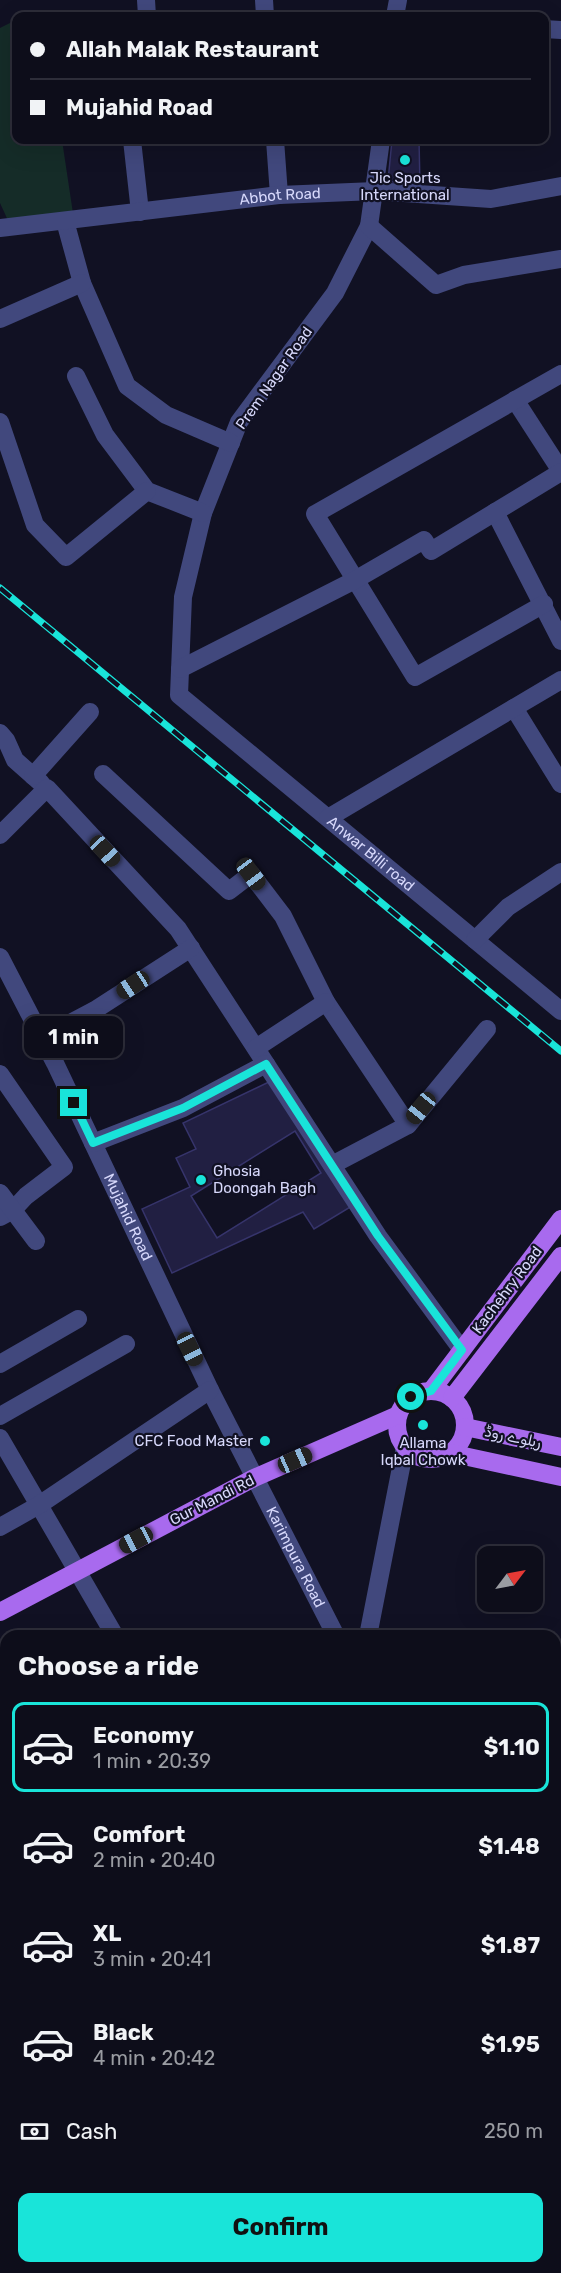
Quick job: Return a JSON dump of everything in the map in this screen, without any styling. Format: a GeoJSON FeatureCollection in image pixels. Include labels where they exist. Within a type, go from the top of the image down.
{"type":"FeatureCollection","features":[{"type":"Feature","properties":{"kind":"main road","name":"Kachehry Road"},"geometry":{"type":"LineString","coordinates":[[431,1391],[561,1219]]}},
{"type":"Feature","properties":{"kind":"main road","name":"Kachehry Road"},"geometry":{"type":"LineString","coordinates":[[452,1398],[561,1256]]}},
{"type":"Feature","properties":{"kind":"main road"},"geometry":{"type":"LineString","coordinates":[[431,1391],[452,1398],[464,1416],[465,1427],[462,1438],[450,1453],[436,1459],[425,1458],[405,1447],[399,1438],[398,1415],[411,1397],[431,1391]]}},
{"type":"Feature","properties":{"kind":"main road","name":"Gur Mandi Rd"},"geometry":{"type":"LineString","coordinates":[[0,1612],[254,1478],[398,1415]]}},
{"type":"Feature","properties":{"kind":"main road","name":"ریلوے روڈ"},"geometry":{"type":"LineString","coordinates":[[465,1427],[561,1447]]}},
{"type":"Feature","properties":{"kind":"main road"},"geometry":{"type":"LineString","coordinates":[[450,1453],[561,1477]]}},
{"type":"Feature","properties":{"kind":"street"},"geometry":{"type":"LineString","coordinates":[[132,144],[140,212]]}},
{"type":"Feature","properties":{"kind":"street"},"geometry":{"type":"LineString","coordinates":[[274,144],[279,195]]}},
{"type":"Feature","properties":{"kind":"street","name":"Prem Nagar Road"},"geometry":{"type":"LineString","coordinates":[[179,695],[183,597],[203,513],[239,422],[335,293],[369,226],[381,144]]}},
{"type":"Feature","properties":{"kind":"street","name":"Abbot Road"},"geometry":{"type":"LineString","coordinates":[[0,228],[279,195],[375,191],[490,199],[561,186]]}},
{"type":"Feature","properties":{"kind":"street"},"geometry":{"type":"LineString","coordinates":[[65,221],[82,283],[127,386],[166,415],[231,443]]}},
{"type":"Feature","properties":{"kind":"street"},"geometry":{"type":"LineString","coordinates":[[369,226],[436,285],[464,275],[561,259]]}},
{"type":"Feature","properties":{"kind":"street"},"geometry":{"type":"LineString","coordinates":[[0,319],[82,283]]}},
{"type":"Feature","properties":{"kind":"street"},"geometry":{"type":"LineString","coordinates":[[544,604],[415,677],[315,514],[561,374]]}},
{"type":"Feature","properties":{"kind":"street"},"geometry":{"type":"LineString","coordinates":[[76,376],[105,435],[147,491],[203,513]]}},
{"type":"Feature","properties":{"kind":"street"},"geometry":{"type":"LineString","coordinates":[[180,669],[355,580],[424,540],[431,551],[561,471],[515,400]]}},
{"type":"Feature","properties":{"kind":"street"},"geometry":{"type":"LineString","coordinates":[[0,422],[35,525],[66,557],[147,491]]}},
{"type":"Feature","properties":{"kind":"street"},"geometry":{"type":"LineString","coordinates":[[495,512],[561,640]]}},
{"type":"Feature","properties":{"kind":"street"},"geometry":{"type":"LineString","coordinates":[[327,818],[561,680]]}},
{"type":"Feature","properties":{"kind":"street","name":"Anwar Billi road"},"geometry":{"type":"LineString","coordinates":[[179,695],[561,1011]]}},
{"type":"Feature","properties":{"kind":"street"},"geometry":{"type":"LineString","coordinates":[[514,708],[561,784]]}},
{"type":"Feature","properties":{"kind":"street"},"geometry":{"type":"LineString","coordinates":[[0,835],[90,712]]}},
{"type":"Feature","properties":{"kind":"street"},"geometry":{"type":"LineString","coordinates":[[0,733],[15,759],[40,782],[178,929],[378,1236],[462,1350]]}},
{"type":"Feature","properties":{"kind":"street"},"geometry":{"type":"LineString","coordinates":[[103,774],[229,891],[251,874],[283,916],[326,1002],[408,1125]]}},
{"type":"Feature","properties":{"kind":"street"},"geometry":{"type":"LineString","coordinates":[[475,940],[508,908],[561,872]]}},
{"type":"Feature","properties":{"kind":"street"},"geometry":{"type":"LineString","coordinates":[[42,1038],[95,1010],[190,948]]}},
{"type":"Feature","properties":{"kind":"street","name":"Mujahid Road"},"geometry":{"type":"LineString","coordinates":[[0,957],[42,1038],[254,1478]]}},
{"type":"Feature","properties":{"kind":"street"},"geometry":{"type":"LineString","coordinates":[[256,1048],[326,1002]]}},
{"type":"Feature","properties":{"kind":"street"},"geometry":{"type":"LineString","coordinates":[[332,1165],[408,1125],[487,1029]]}},
{"type":"Feature","properties":{"kind":"street"},"geometry":{"type":"LineString","coordinates":[[93,1143],[183,1108],[266,1064]]}},
{"type":"Feature","properties":{"kind":"street"},"geometry":{"type":"LineString","coordinates":[[0,1074],[64,1167],[6,1214]]}},
{"type":"Feature","properties":{"kind":"street"},"geometry":{"type":"LineString","coordinates":[[0,1193],[6,1214],[36,1241]]}},
{"type":"Feature","properties":{"kind":"street"},"geometry":{"type":"LineString","coordinates":[[0,1364],[78,1319]]}},
{"type":"Feature","properties":{"kind":"street"},"geometry":{"type":"LineString","coordinates":[[0,1416],[126,1344]]}},
{"type":"Feature","properties":{"kind":"street"},"geometry":{"type":"LineString","coordinates":[[0,1527],[39,1505],[210,1390]]}},
{"type":"Feature","properties":{"kind":"street"},"geometry":{"type":"LineString","coordinates":[[0,1438],[112,1630]]}},
{"type":"Feature","properties":{"kind":"street"},"geometry":{"type":"LineString","coordinates":[[369,1630],[405,1447]]}},
{"type":"Feature","properties":{"kind":"street","name":"Karimpura Road"},"geometry":{"type":"LineString","coordinates":[[254,1478],[333,1630]]}},
{"type":"Feature","properties":{"kind":"green space"},"geometry":{"type":"Polygon","coordinates":[[[12,22],[12,144],[63,144],[74,220],[11,227],[0,203],[0,28],[12,22]]]}},
{"type":"Feature","properties":{"kind":"building","name":"Jic Sports International"},"geometry":{"type":"Polygon","coordinates":[[[392,144],[419,144],[420,186],[388,181],[392,144]]]}},
{"type":"Feature","properties":{"kind":"building","name":"Ghosia Doongah Bagh"},"geometry":{"type":"Polygon","coordinates":[[[271,1081],[352,1206],[314,1229],[303,1212],[172,1273],[142,1209],[190,1187],[176,1158],[196,1149],[183,1123],[271,1081]],[[295,1131],[191,1196],[217,1238],[321,1173],[295,1131]]]}},
{"type":"Feature","properties":{"kind":"railway"},"geometry":{"type":"LineString","coordinates":[[0,588],[561,1051]]}},
{"type":"Feature","properties":{"kind":"place","name":"Jic Sports International"},"geometry":{"type":"Point","coordinates":[405,160]}},
{"type":"Feature","properties":{"kind":"place","name":"Ghosia Doongah Bagh"},"geometry":{"type":"Point","coordinates":[201,1180]}},
{"type":"Feature","properties":{"kind":"place","name":"Allama Iqbal Chowk"},"geometry":{"type":"Point","coordinates":[423,1425]}},
{"type":"Feature","properties":{"kind":"place","name":"CFC Food Master"},"geometry":{"type":"Point","coordinates":[265,1441]}},
{"type":"Feature","properties":{"kind":"route"},"geometry":{"type":"LineString","coordinates":[[74,1103],[93,1143],[183,1108],[266,1064],[378,1236],[462,1350],[431,1391],[411,1397]]}}]}
